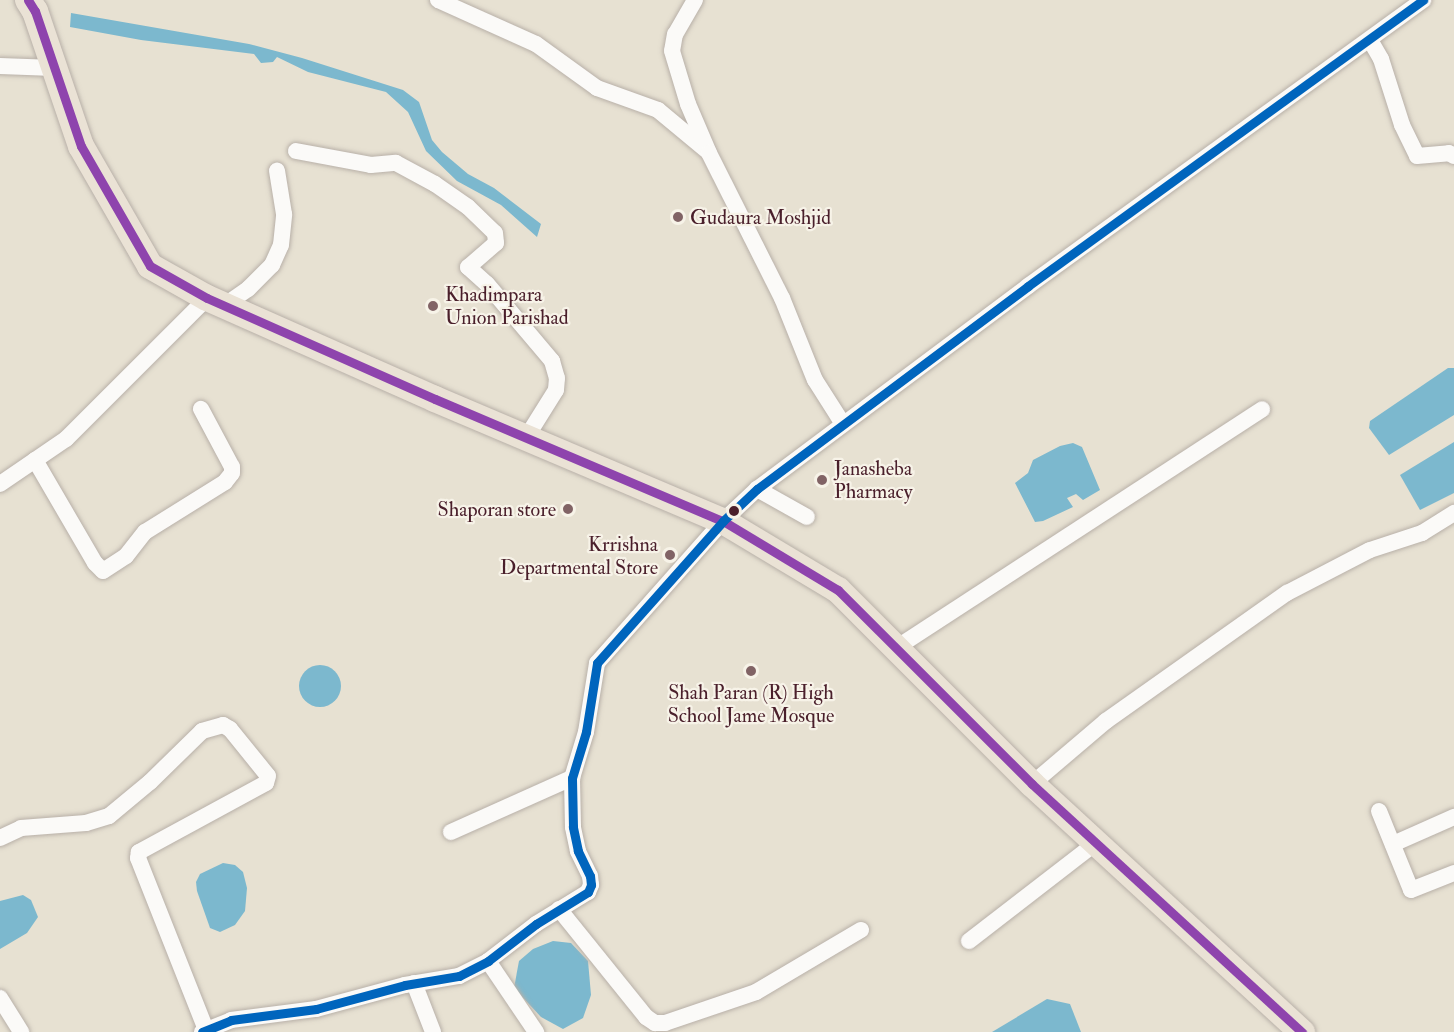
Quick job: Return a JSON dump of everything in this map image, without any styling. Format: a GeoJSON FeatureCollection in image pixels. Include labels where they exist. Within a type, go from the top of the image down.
{"type":"FeatureCollection","features":[{"type":"Feature","properties":{"kind":"highway"},"geometry":{"type":"LineString","coordinates":[[31,6],[81,146],[150,266],[216,302],[526,438],[723,521],[838,590],[1032,784],[1302,1032]]}},
{"type":"Feature","properties":{"kind":"street"},"geometry":{"type":"LineString","coordinates":[[438,0],[536,44],[597,88],[658,110],[709,153]]}},
{"type":"Feature","properties":{"kind":"street"},"geometry":{"type":"LineString","coordinates":[[695,0],[675,34],[672,51],[688,105],[709,153],[782,298],[815,380],[843,424]]}},
{"type":"Feature","properties":{"kind":"street"},"geometry":{"type":"LineString","coordinates":[[0,838],[21,828],[86,823],[109,816],[150,782],[202,731],[223,725],[230,729],[268,776],[266,783],[139,852],[138,858],[204,1031],[231,1020],[316,1009],[414,983],[459,976],[488,961],[559,909],[588,892],[591,885],[590,876],[578,851],[573,827],[572,778],[586,732],[597,663],[723,521],[757,489],[1037,279],[1371,40],[1423,0]]}},
{"type":"Feature","properties":{"kind":"street"},"geometry":{"type":"LineString","coordinates":[[1371,40],[1381,59],[1402,125],[1417,156],[1449,153],[1454,156]]}},
{"type":"Feature","properties":{"kind":"street"},"geometry":{"type":"LineString","coordinates":[[0,66],[51,59]]}},
{"type":"Feature","properties":{"kind":"street"},"geometry":{"type":"LineString","coordinates":[[296,151],[370,165],[396,164],[435,184],[468,207],[495,233],[496,243],[468,267],[487,284],[552,361],[557,378],[556,390],[526,438]]}},
{"type":"Feature","properties":{"kind":"street"},"geometry":{"type":"LineString","coordinates":[[0,484],[66,439],[216,302],[248,289],[272,266],[281,245],[284,214],[277,171]]}},
{"type":"Feature","properties":{"kind":"street"},"geometry":{"type":"LineString","coordinates":[[896,648],[1262,409]]}},
{"type":"Feature","properties":{"kind":"street"},"geometry":{"type":"LineString","coordinates":[[35,460],[94,564],[103,571],[126,556],[145,531],[225,482],[232,473],[232,467],[201,410]]}},
{"type":"Feature","properties":{"kind":"street"},"geometry":{"type":"LineString","coordinates":[[757,489],[807,517]]}},
{"type":"Feature","properties":{"kind":"street"},"geometry":{"type":"LineString","coordinates":[[1032,784],[1106,721],[1287,593],[1370,550],[1422,533],[1454,513]]}},
{"type":"Feature","properties":{"kind":"street"},"geometry":{"type":"LineString","coordinates":[[452,832],[572,778]]}},
{"type":"Feature","properties":{"kind":"street"},"geometry":{"type":"LineString","coordinates":[[1379,811],[1411,890],[1454,873]]}},
{"type":"Feature","properties":{"kind":"street"},"geometry":{"type":"LineString","coordinates":[[1393,844],[1454,817]]}},
{"type":"Feature","properties":{"kind":"street"},"geometry":{"type":"LineString","coordinates":[[969,940],[1096,843]]}},
{"type":"Feature","properties":{"kind":"street"},"geometry":{"type":"LineString","coordinates":[[559,909],[646,1017],[655,1023],[665,1023],[756,992],[861,930]]}},
{"type":"Feature","properties":{"kind":"street"},"geometry":{"type":"LineString","coordinates":[[488,961],[536,1032]]}},
{"type":"Feature","properties":{"kind":"street"},"geometry":{"type":"LineString","coordinates":[[414,983],[433,1032]]}},
{"type":"Feature","properties":{"kind":"street"},"geometry":{"type":"LineString","coordinates":[[0,999],[21,1032]]}},
{"type":"Feature","properties":{"kind":"water"},"geometry":{"type":"Polygon","coordinates":[[[71,13],[249,44],[403,90],[419,102],[432,140],[442,152],[468,174],[494,188],[541,224],[537,237],[501,205],[457,181],[426,151],[408,112],[386,92],[308,72],[277,57],[273,62],[261,63],[254,54],[141,40],[70,27],[71,13]]]}},
{"type":"Feature","properties":{"kind":"water"},"geometry":{"type":"Polygon","coordinates":[[[1448,368],[1454,368],[1454,415],[1389,455],[1369,428],[1370,421],[1448,368]]]}},
{"type":"Feature","properties":{"kind":"water"},"geometry":{"type":"Polygon","coordinates":[[[1454,442],[1454,493],[1420,510],[1400,475],[1454,442]]]}},
{"type":"Feature","properties":{"kind":"water"},"geometry":{"type":"Polygon","coordinates":[[[1073,443],[1082,447],[1100,490],[1083,500],[1076,494],[1067,498],[1073,507],[1043,521],[1035,522],[1015,483],[1028,473],[1033,460],[1060,446],[1073,443]]]}},
{"type":"Feature","properties":{"kind":"water"},"geometry":{"type":"Polygon","coordinates":[[[320,665],[328,666],[335,671],[340,678],[340,694],[335,701],[328,706],[320,707],[312,706],[305,701],[300,694],[299,686],[300,678],[305,671],[312,666],[320,665]]]}},
{"type":"Feature","properties":{"kind":"water"},"geometry":{"type":"Polygon","coordinates":[[[223,863],[235,865],[243,872],[247,888],[245,911],[235,925],[220,932],[210,928],[196,882],[200,874],[223,863]]]}},
{"type":"Feature","properties":{"kind":"water"},"geometry":{"type":"Polygon","coordinates":[[[23,895],[31,900],[38,917],[27,933],[0,949],[0,901],[23,895]]]}},
{"type":"Feature","properties":{"kind":"water"},"geometry":{"type":"Polygon","coordinates":[[[553,941],[571,943],[588,961],[591,995],[583,1018],[563,1029],[541,1017],[514,988],[519,961],[533,949],[553,941]]]}},
{"type":"Feature","properties":{"kind":"water"},"geometry":{"type":"Polygon","coordinates":[[[1047,999],[1070,1004],[1081,1032],[992,1032],[1047,999]]]}},
{"type":"Feature","properties":{"kind":"transit line"},"geometry":{"type":"LineString","coordinates":[[28,0],[35,11],[81,146],[150,266],[207,298],[435,399],[723,521],[838,590],[1032,784],[1302,1032]]}},
{"type":"Feature","properties":{"kind":"transit line"},"geometry":{"type":"LineString","coordinates":[[202,1032],[231,1020],[316,1009],[405,985],[459,976],[488,961],[536,924],[588,892],[591,885],[590,876],[578,851],[573,827],[572,778],[586,732],[597,663],[723,521],[757,489],[1028,286],[1423,0]]}},
{"type":"Feature","properties":{"kind":"place","name":"Gudaura Moshjid"},"geometry":{"type":"Point","coordinates":[678,217]}},
{"type":"Feature","properties":{"kind":"place","name":"Khadimpara Union Parishad"},"geometry":{"type":"Point","coordinates":[433,306]}},
{"type":"Feature","properties":{"kind":"place","name":"Janasheba Pharmacy"},"geometry":{"type":"Point","coordinates":[822,480]}},
{"type":"Feature","properties":{"kind":"place","name":"Shaporan store"},"geometry":{"type":"Point","coordinates":[568,509]}},
{"type":"Feature","properties":{"kind":"place","name":"Krrishna Departmental Store"},"geometry":{"type":"Point","coordinates":[670,555]}},
{"type":"Feature","properties":{"kind":"place","name":"Shah Paran (R) High School Jame Mosque"},"geometry":{"type":"Point","coordinates":[751,671]}}]}
